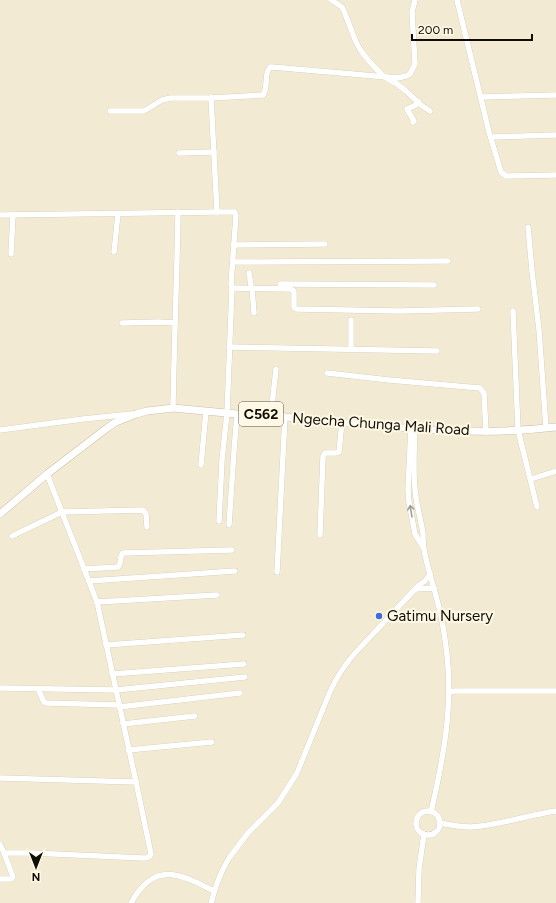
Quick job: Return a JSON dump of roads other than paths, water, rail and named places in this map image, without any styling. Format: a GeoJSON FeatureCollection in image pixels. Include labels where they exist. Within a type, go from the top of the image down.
{"type":"FeatureCollection","features":[{"type":"Feature","properties":{"kind":"main road","name":"Ngecha Chunga Mali Road"},"geometry":{"type":"LineString","coordinates":[[0,514],[47,474],[116,422],[136,414],[165,408],[238,414],[271,414],[285,417],[413,428],[486,432],[556,427]]}},
{"type":"Feature","properties":{"kind":"street"},"geometry":{"type":"LineString","coordinates":[[332,0],[342,7],[361,51],[383,76],[396,84],[430,111]]}},
{"type":"Feature","properties":{"kind":"street"},"geometry":{"type":"LineString","coordinates":[[110,111],[144,111],[162,100],[171,98],[211,98],[263,94],[265,91],[267,70],[270,67],[398,78],[406,76],[410,74],[415,60],[412,12],[414,0]]}},
{"type":"Feature","properties":{"kind":"street"},"geometry":{"type":"LineString","coordinates":[[457,0],[501,172],[506,176],[556,175]]}},
{"type":"Feature","properties":{"kind":"street"},"geometry":{"type":"LineString","coordinates":[[481,97],[556,95]]}},
{"type":"Feature","properties":{"kind":"street"},"geometry":{"type":"LineString","coordinates":[[211,98],[217,212]]}},
{"type":"Feature","properties":{"kind":"street"},"geometry":{"type":"LineString","coordinates":[[413,122],[414,120],[407,109],[416,105],[418,102]]}},
{"type":"Feature","properties":{"kind":"street"},"geometry":{"type":"LineString","coordinates":[[491,137],[556,135]]}},
{"type":"Feature","properties":{"kind":"street"},"geometry":{"type":"LineString","coordinates":[[179,153],[214,152]]}},
{"type":"Feature","properties":{"kind":"street"},"geometry":{"type":"LineString","coordinates":[[173,408],[178,212]]}},
{"type":"Feature","properties":{"kind":"street"},"geometry":{"type":"LineString","coordinates":[[0,215],[178,212],[236,213],[227,413],[222,460],[219,521]]}},
{"type":"Feature","properties":{"kind":"street"},"geometry":{"type":"LineString","coordinates":[[114,252],[118,214]]}},
{"type":"Feature","properties":{"kind":"street"},"geometry":{"type":"LineString","coordinates":[[10,254],[13,215]]}},
{"type":"Feature","properties":{"kind":"street"},"geometry":{"type":"LineString","coordinates":[[528,227],[539,330],[546,428]]}},
{"type":"Feature","properties":{"kind":"street"},"geometry":{"type":"LineString","coordinates":[[234,245],[325,244]]}},
{"type":"Feature","properties":{"kind":"street"},"geometry":{"type":"LineString","coordinates":[[233,262],[448,261]]}},
{"type":"Feature","properties":{"kind":"street"},"geometry":{"type":"LineString","coordinates":[[249,273],[254,313]]}},
{"type":"Feature","properties":{"kind":"street"},"geometry":{"type":"LineString","coordinates":[[232,286],[434,286]]}},
{"type":"Feature","properties":{"kind":"street"},"geometry":{"type":"LineString","coordinates":[[251,286],[285,288],[293,290],[294,307],[296,309],[399,311],[478,309]]}},
{"type":"Feature","properties":{"kind":"street"},"geometry":{"type":"LineString","coordinates":[[513,311],[518,430],[537,507]]}},
{"type":"Feature","properties":{"kind":"street"},"geometry":{"type":"LineString","coordinates":[[351,320],[351,349]]}},
{"type":"Feature","properties":{"kind":"street"},"geometry":{"type":"LineString","coordinates":[[122,323],[175,323]]}},
{"type":"Feature","properties":{"kind":"street"},"geometry":{"type":"LineString","coordinates":[[229,347],[436,351]]}},
{"type":"Feature","properties":{"kind":"street"},"geometry":{"type":"LineString","coordinates":[[271,414],[276,369]]}},
{"type":"Feature","properties":{"kind":"street"},"geometry":{"type":"LineString","coordinates":[[327,373],[396,381],[480,388],[484,393],[486,432]]}},
{"type":"Feature","properties":{"kind":"street"},"geometry":{"type":"LineString","coordinates":[[201,465],[206,411]]}},
{"type":"Feature","properties":{"kind":"street"},"geometry":{"type":"LineString","coordinates":[[0,430],[83,419],[136,414]]}},
{"type":"Feature","properties":{"kind":"street"},"geometry":{"type":"LineString","coordinates":[[229,525],[238,414]]}},
{"type":"Feature","properties":{"kind":"street"},"geometry":{"type":"LineString","coordinates":[[277,572],[285,417]]}},
{"type":"Feature","properties":{"kind":"street"},"geometry":{"type":"LineString","coordinates":[[320,535],[323,456],[325,453],[340,452],[342,422]]}},
{"type":"Feature","properties":{"kind":"street"},"geometry":{"type":"LineString","coordinates":[[413,428],[408,490],[409,502],[415,534],[423,548],[443,629],[449,692],[446,735],[431,812]]}},
{"type":"Feature","properties":{"kind":"street"},"geometry":{"type":"LineString","coordinates":[[531,479],[556,471]]}},
{"type":"Feature","properties":{"kind":"street"},"geometry":{"type":"LineString","coordinates":[[4,854],[32,853],[147,858],[151,854],[96,602],[47,474]]}},
{"type":"Feature","properties":{"kind":"street"},"geometry":{"type":"LineString","coordinates":[[12,536],[62,512],[143,510],[146,514],[147,527]]}},
{"type":"Feature","properties":{"kind":"street"},"geometry":{"type":"LineString","coordinates":[[84,569],[118,567],[123,554],[232,550]]}},
{"type":"Feature","properties":{"kind":"street"},"geometry":{"type":"LineString","coordinates":[[88,581],[235,571]]}},
{"type":"Feature","properties":{"kind":"street"},"geometry":{"type":"LineString","coordinates":[[211,903],[222,871],[229,858],[248,833],[278,803],[297,773],[334,682],[340,672],[347,662],[430,574]]}},
{"type":"Feature","properties":{"kind":"street"},"geometry":{"type":"LineString","coordinates":[[415,589],[434,588]]}},
{"type":"Feature","properties":{"kind":"street"},"geometry":{"type":"LineString","coordinates":[[96,602],[217,595]]}},
{"type":"Feature","properties":{"kind":"street"},"geometry":{"type":"LineString","coordinates":[[106,645],[243,634]]}},
{"type":"Feature","properties":{"kind":"street"},"geometry":{"type":"LineString","coordinates":[[112,674],[244,664]]}},
{"type":"Feature","properties":{"kind":"street"},"geometry":{"type":"LineString","coordinates":[[0,688],[116,690],[246,677]]}},
{"type":"Feature","properties":{"kind":"street"},"geometry":{"type":"LineString","coordinates":[[38,689],[44,702],[119,706],[240,694]]}},
{"type":"Feature","properties":{"kind":"street"},"geometry":{"type":"LineString","coordinates":[[449,692],[556,691]]}},
{"type":"Feature","properties":{"kind":"street"},"geometry":{"type":"LineString","coordinates":[[123,724],[195,716]]}},
{"type":"Feature","properties":{"kind":"street"},"geometry":{"type":"LineString","coordinates":[[128,750],[212,742]]}},
{"type":"Feature","properties":{"kind":"street"},"geometry":{"type":"LineString","coordinates":[[0,778],[136,782]]}},
{"type":"Feature","properties":{"kind":"street"},"geometry":{"type":"LineString","coordinates":[[427,811],[431,812],[438,816],[440,823],[438,830],[435,833],[428,835],[420,832],[416,821],[420,814],[427,811]]}},
{"type":"Feature","properties":{"kind":"street"},"geometry":{"type":"LineString","coordinates":[[440,823],[469,827],[487,825],[556,811]]}},
{"type":"Feature","properties":{"kind":"street"},"geometry":{"type":"LineString","coordinates":[[418,903],[419,869],[424,834]]}},
{"type":"Feature","properties":{"kind":"street"},"geometry":{"type":"LineString","coordinates":[[0,844],[13,877],[11,879],[0,879]]}},
{"type":"Feature","properties":{"kind":"street"},"geometry":{"type":"LineString","coordinates":[[131,903],[141,887],[156,876],[173,874],[196,882],[214,891]]}},
{"type":"Feature","properties":{"kind":"place","name":"Gatimu Nursery"},"geometry":{"type":"Point","coordinates":[379,616]}}]}
